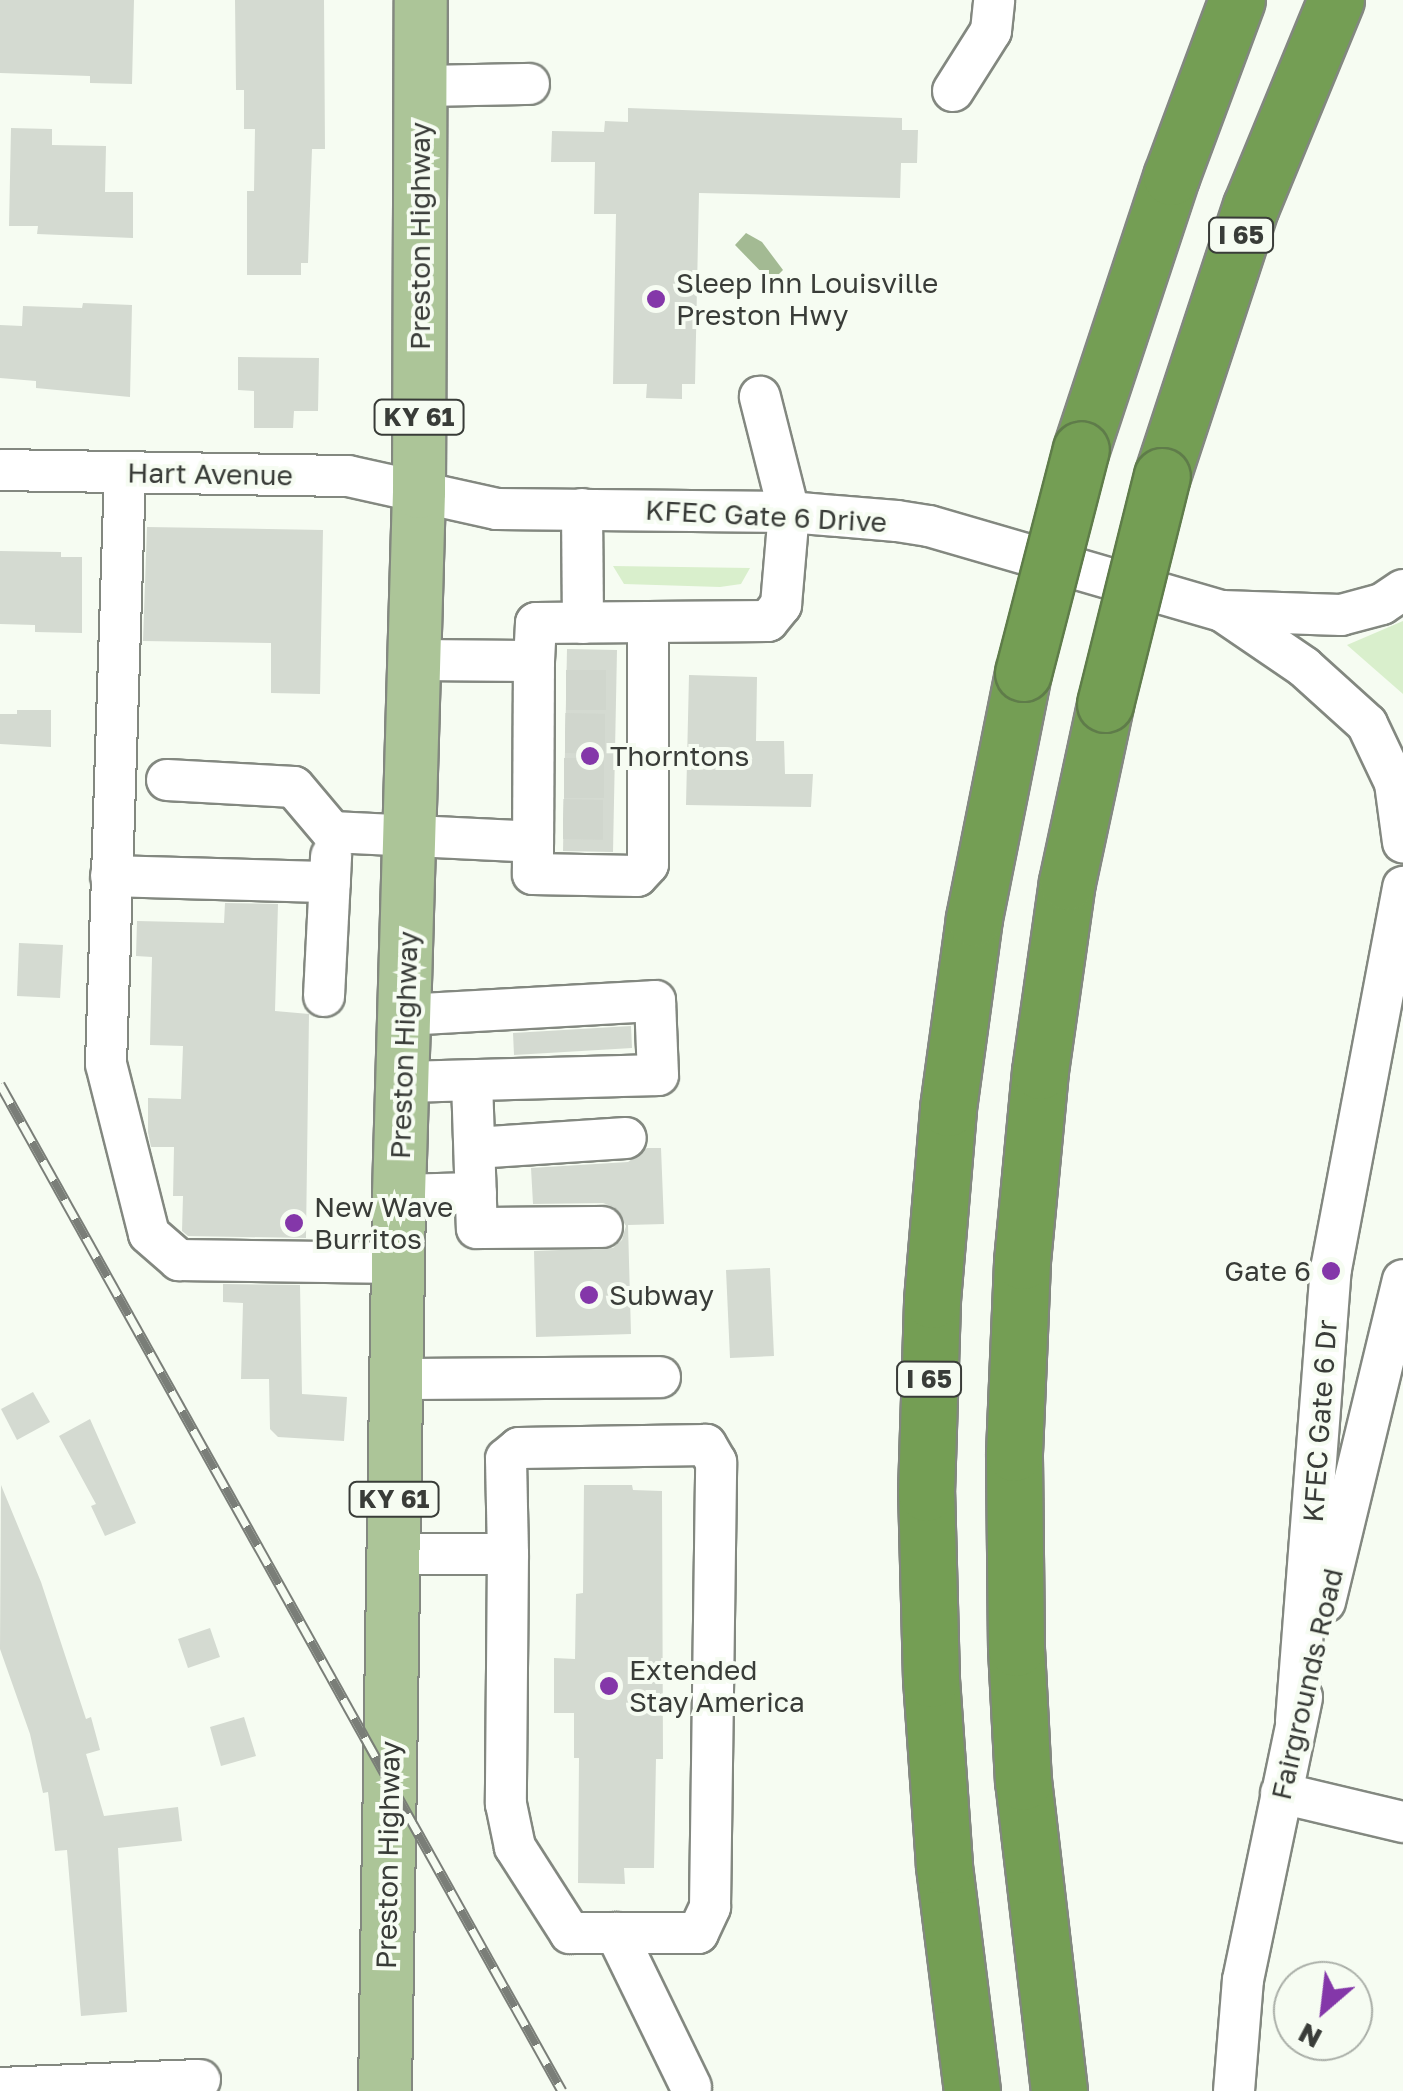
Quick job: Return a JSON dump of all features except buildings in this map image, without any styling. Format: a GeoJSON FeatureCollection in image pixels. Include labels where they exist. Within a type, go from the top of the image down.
{"type":"FeatureCollection","features":[{"type":"Feature","properties":{"kind":"highway","name":"I 65"},"geometry":{"type":"LineString","coordinates":[[972,2091],[944,1865],[931,1679],[926,1492],[931,1320],[948,1108],[974,918],[1023,673],[1081,450],[1171,177],[1237,0]]}},
{"type":"Feature","properties":{"kind":"highway","name":"I 65"},"geometry":{"type":"LineString","coordinates":[[1059,2091],[1023,1782],[1016,1648],[1014,1453],[1022,1262],[1040,1071],[1068,882],[1105,704],[1162,476],[1251,206],[1336,0]]}},
{"type":"Feature","properties":{"kind":"main road","name":"Preston Highway"},"geometry":{"type":"LineString","coordinates":[[384,2091],[399,1195],[419,492],[422,0]]}},
{"type":"Feature","properties":{"kind":"street"},"geometry":{"type":"LineString","coordinates":[[953,91],[991,31],[994,0]]}},
{"type":"Feature","properties":{"kind":"street"},"geometry":{"type":"LineString","coordinates":[[421,86],[529,84]]}},
{"type":"Feature","properties":{"kind":"street"},"geometry":{"type":"LineString","coordinates":[[648,622],[632,690],[631,820],[648,864],[636,876],[533,874],[549,777],[550,733],[536,624],[648,622],[768,621],[781,605],[789,512],[760,397]]}},
{"type":"Feature","properties":{"kind":"street","name":"Hart Avenue"},"geometry":{"type":"LineString","coordinates":[[0,470],[348,476],[419,492]]}},
{"type":"Feature","properties":{"kind":"street"},"geometry":{"type":"LineString","coordinates":[[126,472],[106,1064],[150,1234],[180,1260],[398,1263]]}},
{"type":"Feature","properties":{"kind":"street","name":"KFEC Gate 6 Drive"},"geometry":{"type":"LineString","coordinates":[[419,492],[497,509],[789,512],[929,526],[1222,611]]}},
{"type":"Feature","properties":{"kind":"street"},"geometry":{"type":"LineString","coordinates":[[582,510],[583,623]]}},
{"type":"Feature","properties":{"kind":"street"},"geometry":{"type":"LineString","coordinates":[[1222,611],[1341,615],[1382,604],[1403,590]]}},
{"type":"Feature","properties":{"kind":"street"},"geometry":{"type":"LineString","coordinates":[[1222,611],[1304,668],[1366,724],[1395,783],[1403,842]]}},
{"type":"Feature","properties":{"kind":"street"},"geometry":{"type":"LineString","coordinates":[[414,660],[545,680]]}},
{"type":"Feature","properties":{"kind":"street"},"geometry":{"type":"LineString","coordinates":[[167,780],[294,786],[332,832],[324,996]]}},
{"type":"Feature","properties":{"kind":"street"},"geometry":{"type":"LineString","coordinates":[[332,832],[410,833],[543,826]]}},
{"type":"Feature","properties":{"kind":"street"},"geometry":{"type":"LineString","coordinates":[[111,876],[330,882]]}},
{"type":"Feature","properties":{"kind":"street","name":"KFEC Gate 6 Dr"},"geometry":{"type":"LineString","coordinates":[[1296,1721],[1332,1269],[1403,887]]}},
{"type":"Feature","properties":{"kind":"street"},"geometry":{"type":"LineString","coordinates":[[405,1082],[658,1075],[655,1001],[406,1014]]}},
{"type":"Feature","properties":{"kind":"street"},"geometry":{"type":"LineString","coordinates":[[472,1080],[477,1228],[602,1226]]}},
{"type":"Feature","properties":{"kind":"street"},"geometry":{"type":"LineString","coordinates":[[475,1148],[626,1138]]}},
{"type":"Feature","properties":{"kind":"street"},"geometry":{"type":"LineString","coordinates":[[399,1195],[476,1193]]}},
{"type":"Feature","properties":{"kind":"street","name":"Fairgrounds Road"},"geometry":{"type":"LineString","coordinates":[[1234,2091],[1243,1980],[1296,1721],[1403,1280]]}},
{"type":"Feature","properties":{"kind":"street"},"geometry":{"type":"LineString","coordinates":[[396,1379],[660,1377]]}},
{"type":"Feature","properties":{"kind":"street"},"geometry":{"type":"LineString","coordinates":[[706,1445],[716,1462],[710,1907],[698,1933],[570,1933],[515,1847],[506,1804],[508,1554],[506,1460],[519,1448],[706,1445]]}},
{"type":"Feature","properties":{"kind":"street"},"geometry":{"type":"LineString","coordinates":[[394,1554],[508,1554]]}},
{"type":"Feature","properties":{"kind":"street"},"geometry":{"type":"LineString","coordinates":[[1281,1793],[1403,1822]]}},
{"type":"Feature","properties":{"kind":"street"},"geometry":{"type":"LineString","coordinates":[[616,1933],[692,2087]]}},
{"type":"Feature","properties":{"kind":"street"},"geometry":{"type":"LineString","coordinates":[[0,2088],[200,2080]]}},
{"type":"Feature","properties":{"kind":"shaded area"},"geometry":{"type":"Polygon","coordinates":[[[746,233],[762,242],[783,270],[771,282],[735,245],[746,233]]]}},
{"type":"Feature","properties":{"kind":"shaded area"},"geometry":{"type":"Polygon","coordinates":[[[613,566],[750,568],[741,584],[720,587],[624,584],[613,566]]]}},
{"type":"Feature","properties":{"kind":"shaded area"},"geometry":{"type":"Polygon","coordinates":[[[1403,621],[1403,694],[1347,645],[1403,621]]]}},
{"type":"Feature","properties":{"kind":"tunnel"},"geometry":{"type":"LineString","coordinates":[[566,690],[616,690]]}},
{"type":"Feature","properties":{"kind":"tunnel"},"geometry":{"type":"LineString","coordinates":[[565,733],[615,734]]}},
{"type":"Feature","properties":{"kind":"tunnel"},"geometry":{"type":"LineString","coordinates":[[564,778],[615,778]]}},
{"type":"Feature","properties":{"kind":"tunnel"},"geometry":{"type":"LineString","coordinates":[[563,819],[614,820]]}},
{"type":"Feature","properties":{"kind":"railway"},"geometry":{"type":"LineString","coordinates":[[0,1084],[562,2091]]}},
{"type":"Feature","properties":{"kind":"place","name":"Sleep Inn Louisville Preston Hwy"},"geometry":{"type":"Point","coordinates":[656,299]}},
{"type":"Feature","properties":{"kind":"place","name":"Thorntons"},"geometry":{"type":"Point","coordinates":[590,756]}},
{"type":"Feature","properties":{"kind":"place","name":"New Wave Burritos"},"geometry":{"type":"Point","coordinates":[294,1223]}},
{"type":"Feature","properties":{"kind":"place","name":"Gate 6"},"geometry":{"type":"Point","coordinates":[1331,1271]}},
{"type":"Feature","properties":{"kind":"place","name":"Subway"},"geometry":{"type":"Point","coordinates":[589,1295]}},
{"type":"Feature","properties":{"kind":"place","name":"Extended Stay America"},"geometry":{"type":"Point","coordinates":[609,1686]}}]}
